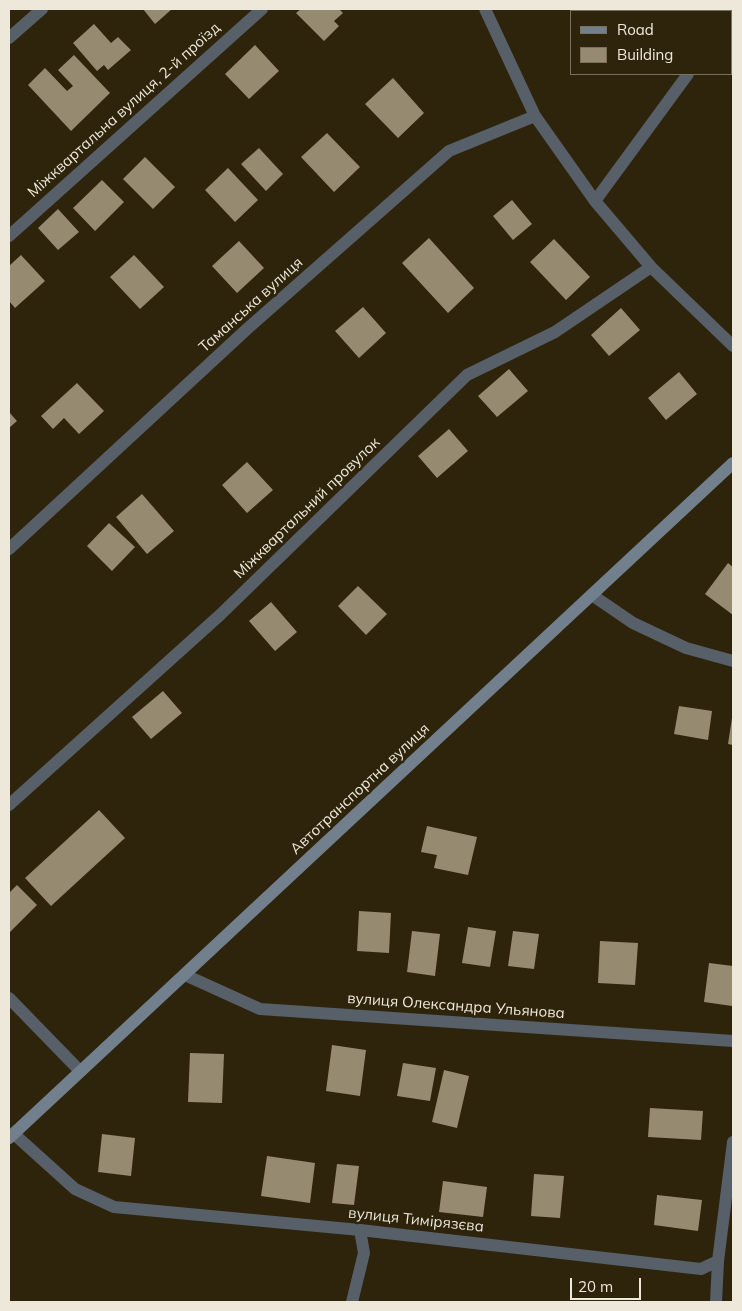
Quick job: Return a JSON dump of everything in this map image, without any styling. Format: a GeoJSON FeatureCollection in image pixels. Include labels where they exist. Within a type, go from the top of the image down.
{"type":"FeatureCollection","features":[{"type":"Feature","properties":{"kind":"main road","name":"Автотранспортна вулиця"},"geometry":{"type":"LineString","coordinates":[[11,1136],[733,463]]}},
{"type":"Feature","properties":{"kind":"street"},"geometry":{"type":"LineString","coordinates":[[9,38],[42,9]]}},
{"type":"Feature","properties":{"kind":"street","name":"Міжквартальна вулиця, 2-й проїзд"},"geometry":{"type":"LineString","coordinates":[[9,236],[262,9]]}},
{"type":"Feature","properties":{"kind":"street"},"geometry":{"type":"LineString","coordinates":[[485,9],[535,116],[595,201],[651,267],[733,346]]}},
{"type":"Feature","properties":{"kind":"street"},"geometry":{"type":"LineString","coordinates":[[595,201],[687,75]]}},
{"type":"Feature","properties":{"kind":"street","name":"Таманська вулиця"},"geometry":{"type":"LineString","coordinates":[[9,549],[247,329],[449,151],[535,116]]}},
{"type":"Feature","properties":{"kind":"street","name":"Міжквартальний провулок"},"geometry":{"type":"LineString","coordinates":[[9,805],[220,615],[468,375],[555,332],[651,267]]}},
{"type":"Feature","properties":{"kind":"street"},"geometry":{"type":"LineString","coordinates":[[592,595],[633,623],[677,644],[733,661]]}},
{"type":"Feature","properties":{"kind":"street","name":"вулиця Олександра Ульянова"},"geometry":{"type":"LineString","coordinates":[[185,975],[260,1009],[733,1041]]}},
{"type":"Feature","properties":{"kind":"street"},"geometry":{"type":"LineString","coordinates":[[9,998],[80,1071]]}},
{"type":"Feature","properties":{"kind":"street","name":"вулиця Тимірязєва"},"geometry":{"type":"LineString","coordinates":[[11,1136],[75,1189],[114,1207],[360,1230],[701,1269],[718,1261]]}},
{"type":"Feature","properties":{"kind":"street"},"geometry":{"type":"LineString","coordinates":[[716,1302],[718,1261],[733,1142]]}},
{"type":"Feature","properties":{"kind":"street"},"geometry":{"type":"LineString","coordinates":[[352,1302],[364,1253],[360,1230]]}},
{"type":"Feature","properties":{"kind":"building"},"geometry":{"type":"Polygon","coordinates":[[[143,9],[172,9],[155,24],[143,9]]]}},
{"type":"Feature","properties":{"kind":"building"},"geometry":{"type":"Polygon","coordinates":[[[301,9],[339,9],[343,13],[334,21],[339,26],[324,41],[296,13],[301,9]]]}},
{"type":"Feature","properties":{"kind":"building"},"geometry":{"type":"Polygon","coordinates":[[[94,24],[111,43],[118,37],[131,50],[108,70],[104,65],[97,71],[73,43],[94,24]]]}},
{"type":"Feature","properties":{"kind":"building"},"geometry":{"type":"Polygon","coordinates":[[[255,45],[279,71],[249,99],[225,74],[255,45]]]}},
{"type":"Feature","properties":{"kind":"building"},"geometry":{"type":"Polygon","coordinates":[[[74,55],[110,93],[71,131],[28,85],[45,68],[67,91],[73,86],[58,70],[74,55]]]}},
{"type":"Feature","properties":{"kind":"building"},"geometry":{"type":"Polygon","coordinates":[[[393,78],[424,113],[398,138],[365,104],[393,78]]]}},
{"type":"Feature","properties":{"kind":"building"},"geometry":{"type":"Polygon","coordinates":[[[327,133],[360,167],[334,192],[301,157],[327,133]]]}},
{"type":"Feature","properties":{"kind":"building"},"geometry":{"type":"Polygon","coordinates":[[[259,148],[283,174],[266,191],[241,164],[259,148]]]}},
{"type":"Feature","properties":{"kind":"building"},"geometry":{"type":"Polygon","coordinates":[[[145,157],[175,187],[153,209],[123,179],[145,157]]]}},
{"type":"Feature","properties":{"kind":"building"},"geometry":{"type":"Polygon","coordinates":[[[228,168],[258,200],[235,222],[205,190],[228,168]]]}},
{"type":"Feature","properties":{"kind":"building"},"geometry":{"type":"Polygon","coordinates":[[[102,180],[124,202],[95,231],[73,208],[102,180]]]}},
{"type":"Feature","properties":{"kind":"building"},"geometry":{"type":"Polygon","coordinates":[[[512,200],[532,224],[513,240],[493,216],[512,200]]]}},
{"type":"Feature","properties":{"kind":"building"},"geometry":{"type":"Polygon","coordinates":[[[58,209],[79,232],[58,250],[38,228],[58,209]]]}},
{"type":"Feature","properties":{"kind":"building"},"geometry":{"type":"Polygon","coordinates":[[[429,238],[474,288],[448,313],[402,263],[429,238]]]}},
{"type":"Feature","properties":{"kind":"building"},"geometry":{"type":"Polygon","coordinates":[[[554,239],[590,277],[566,300],[530,262],[554,239]]]}},
{"type":"Feature","properties":{"kind":"building"},"geometry":{"type":"Polygon","coordinates":[[[239,241],[264,268],[237,293],[212,266],[239,241]]]}},
{"type":"Feature","properties":{"kind":"building"},"geometry":{"type":"Polygon","coordinates":[[[21,255],[45,281],[15,308],[9,301],[9,266],[21,255]]]}},
{"type":"Feature","properties":{"kind":"building"},"geometry":{"type":"Polygon","coordinates":[[[134,255],[164,287],[140,309],[110,277],[134,255]]]}},
{"type":"Feature","properties":{"kind":"building"},"geometry":{"type":"Polygon","coordinates":[[[363,307],[386,333],[359,358],[335,331],[363,307]]]}},
{"type":"Feature","properties":{"kind":"building"},"geometry":{"type":"Polygon","coordinates":[[[621,308],[640,330],[609,356],[591,335],[621,308]]]}},
{"type":"Feature","properties":{"kind":"building"},"geometry":{"type":"Polygon","coordinates":[[[509,369],[528,391],[497,417],[478,396],[509,369]]]}},
{"type":"Feature","properties":{"kind":"building"},"geometry":{"type":"Polygon","coordinates":[[[679,372],[697,394],[666,420],[648,398],[679,372]]]}},
{"type":"Feature","properties":{"kind":"building"},"geometry":{"type":"Polygon","coordinates":[[[77,383],[104,411],[79,434],[64,418],[53,429],[41,416],[77,383]]]}},
{"type":"Feature","properties":{"kind":"building"},"geometry":{"type":"Polygon","coordinates":[[[9,412],[17,421],[9,428],[9,412]]]}},
{"type":"Feature","properties":{"kind":"building"},"geometry":{"type":"Polygon","coordinates":[[[449,429],[468,451],[437,478],[418,456],[449,429]]]}},
{"type":"Feature","properties":{"kind":"building"},"geometry":{"type":"Polygon","coordinates":[[[247,462],[273,490],[247,513],[222,485],[247,462]]]}},
{"type":"Feature","properties":{"kind":"building"},"geometry":{"type":"Polygon","coordinates":[[[142,494],[174,531],[147,554],[116,517],[142,494]]]}},
{"type":"Feature","properties":{"kind":"building"},"geometry":{"type":"Polygon","coordinates":[[[109,523],[135,547],[112,571],[87,546],[109,523]]]}},
{"type":"Feature","properties":{"kind":"building"},"geometry":{"type":"Polygon","coordinates":[[[728,563],[733,567],[733,615],[705,594],[728,563]]]}},
{"type":"Feature","properties":{"kind":"building"},"geometry":{"type":"Polygon","coordinates":[[[358,586],[387,614],[366,635],[338,606],[358,586]]]}},
{"type":"Feature","properties":{"kind":"building"},"geometry":{"type":"Polygon","coordinates":[[[271,602],[297,632],[275,651],[249,621],[271,602]]]}},
{"type":"Feature","properties":{"kind":"building"},"geometry":{"type":"Polygon","coordinates":[[[163,691],[182,713],[151,739],[132,717],[163,691]]]}},
{"type":"Feature","properties":{"kind":"building"},"geometry":{"type":"Polygon","coordinates":[[[679,706],[712,711],[708,740],[674,734],[679,706]]]}},
{"type":"Feature","properties":{"kind":"building"},"geometry":{"type":"Polygon","coordinates":[[[733,718],[733,745],[728,744],[733,718]]]}},
{"type":"Feature","properties":{"kind":"building"},"geometry":{"type":"Polygon","coordinates":[[[99,810],[125,838],[51,906],[25,878],[99,810]]]}},
{"type":"Feature","properties":{"kind":"building"},"geometry":{"type":"Polygon","coordinates":[[[427,826],[477,837],[468,875],[434,868],[437,855],[421,852],[427,826]]]}},
{"type":"Feature","properties":{"kind":"building"},"geometry":{"type":"Polygon","coordinates":[[[17,885],[37,905],[9,933],[9,893],[17,885]]]}},
{"type":"Feature","properties":{"kind":"building"},"geometry":{"type":"Polygon","coordinates":[[[359,911],[391,913],[389,953],[357,951],[359,911]]]}},
{"type":"Feature","properties":{"kind":"building"},"geometry":{"type":"Polygon","coordinates":[[[468,927],[496,931],[490,967],[462,963],[468,927]]]}},
{"type":"Feature","properties":{"kind":"building"},"geometry":{"type":"Polygon","coordinates":[[[412,931],[440,934],[435,976],[407,972],[412,931]]]}},
{"type":"Feature","properties":{"kind":"building"},"geometry":{"type":"Polygon","coordinates":[[[513,931],[539,934],[534,969],[508,966],[513,931]]]}},
{"type":"Feature","properties":{"kind":"building"},"geometry":{"type":"Polygon","coordinates":[[[600,941],[638,943],[635,985],[598,983],[600,941]]]}},
{"type":"Feature","properties":{"kind":"building"},"geometry":{"type":"Polygon","coordinates":[[[709,963],[733,966],[732,1006],[704,1002],[709,963]]]}},
{"type":"Feature","properties":{"kind":"building"},"geometry":{"type":"Polygon","coordinates":[[[332,1045],[366,1050],[360,1096],[326,1091],[332,1045]]]}},
{"type":"Feature","properties":{"kind":"building"},"geometry":{"type":"Polygon","coordinates":[[[190,1053],[224,1054],[222,1103],[188,1102],[190,1053]]]}},
{"type":"Feature","properties":{"kind":"building"},"geometry":{"type":"Polygon","coordinates":[[[403,1063],[436,1068],[430,1101],[397,1096],[403,1063]]]}},
{"type":"Feature","properties":{"kind":"building"},"geometry":{"type":"Polygon","coordinates":[[[444,1070],[469,1076],[457,1128],[432,1122],[444,1070]]]}},
{"type":"Feature","properties":{"kind":"building"},"geometry":{"type":"Polygon","coordinates":[[[650,1108],[703,1111],[701,1140],[648,1137],[650,1108]]]}},
{"type":"Feature","properties":{"kind":"building"},"geometry":{"type":"Polygon","coordinates":[[[102,1134],[135,1138],[131,1176],[98,1172],[102,1134]]]}},
{"type":"Feature","properties":{"kind":"building"},"geometry":{"type":"Polygon","coordinates":[[[267,1156],[315,1163],[310,1203],[261,1196],[267,1156]]]}},
{"type":"Feature","properties":{"kind":"building"},"geometry":{"type":"Polygon","coordinates":[[[337,1164],[359,1166],[354,1205],[332,1203],[337,1164]]]}},
{"type":"Feature","properties":{"kind":"building"},"geometry":{"type":"Polygon","coordinates":[[[534,1174],[564,1176],[560,1218],[531,1216],[534,1174]]]}},
{"type":"Feature","properties":{"kind":"building"},"geometry":{"type":"Polygon","coordinates":[[[443,1181],[487,1187],[483,1217],[439,1212],[443,1181]]]}},
{"type":"Feature","properties":{"kind":"building"},"geometry":{"type":"Polygon","coordinates":[[[657,1195],[702,1200],[698,1231],[654,1225],[657,1195]]]}}]}
